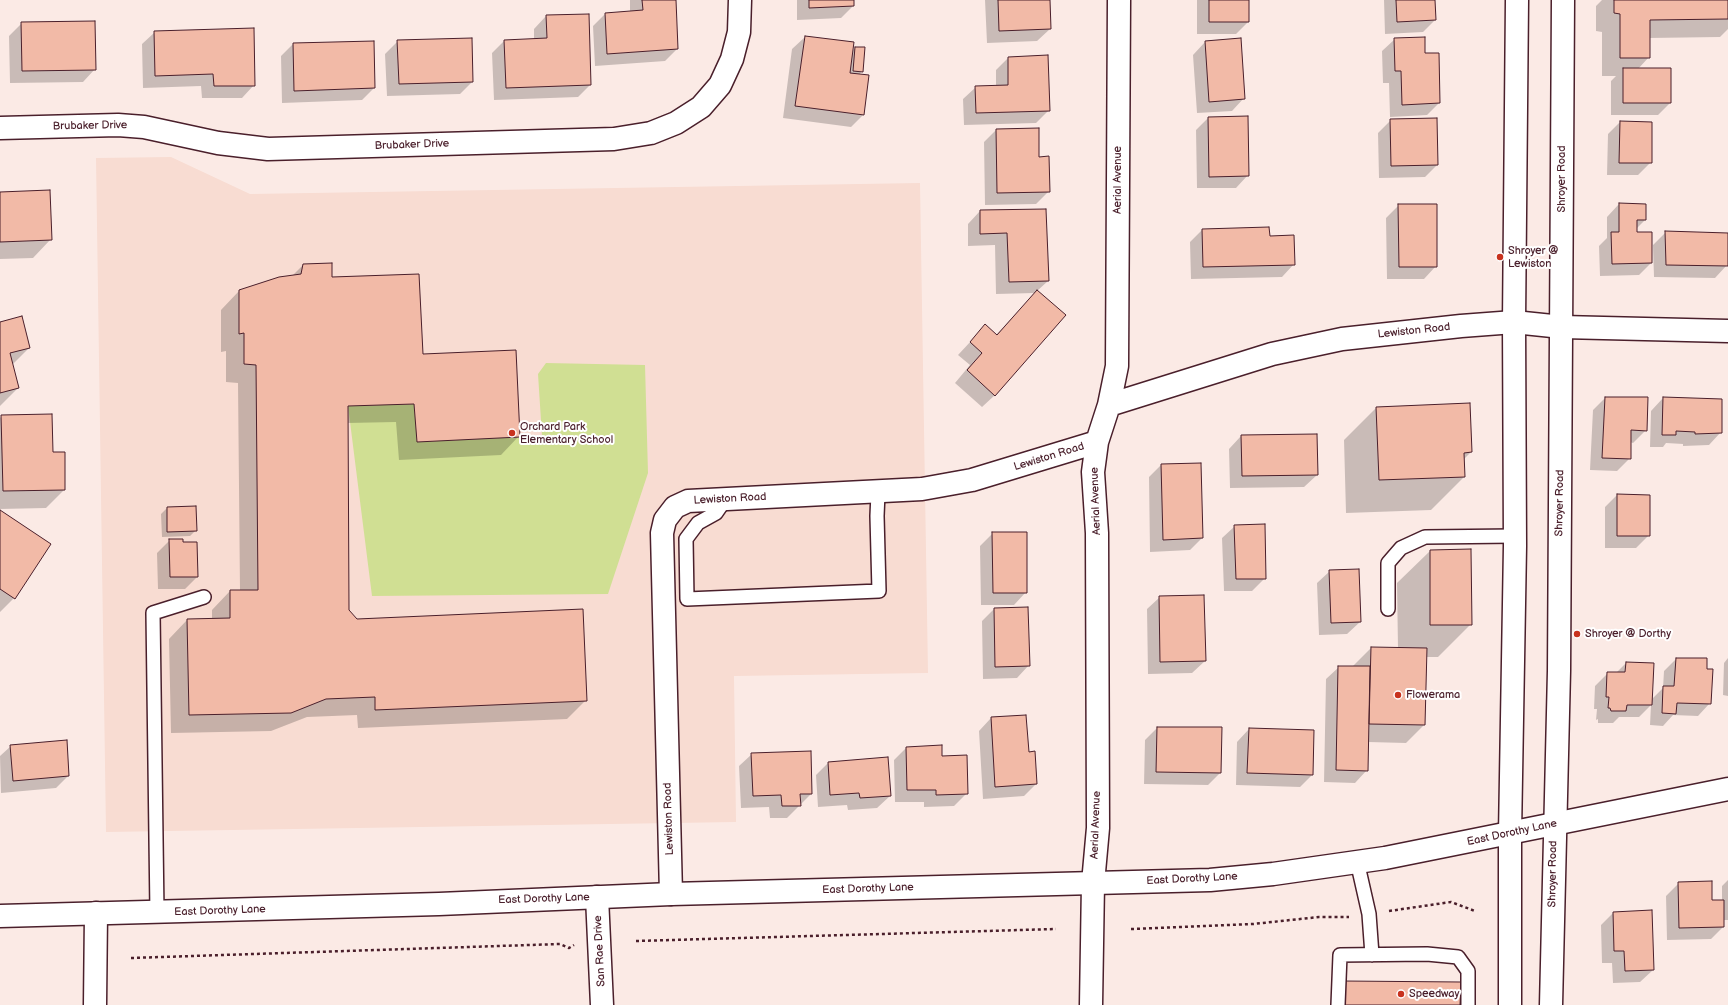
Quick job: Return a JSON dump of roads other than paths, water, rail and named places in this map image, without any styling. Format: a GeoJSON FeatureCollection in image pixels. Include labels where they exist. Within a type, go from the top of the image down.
{"type":"FeatureCollection","features":[{"type":"Feature","properties":{"kind":"main road","name":"Brubaker Drive"},"geometry":{"type":"LineString","coordinates":[[0,128],[118,125],[144,127],[218,143],[268,149],[614,139],[651,133],[676,123],[701,107],[720,85],[732,59],[739,32],[740,0]]}},
{"type":"Feature","properties":{"kind":"main road","name":"Aerial Avenue"},"geometry":{"type":"LineString","coordinates":[[1091,1005],[1093,883],[1098,812],[1097,533],[1093,472],[1097,442],[1109,405],[1117,366],[1119,0]]}},
{"type":"Feature","properties":{"kind":"main road"},"geometry":{"type":"LineString","coordinates":[[1510,1005],[1510,834],[1515,536],[1514,322],[1517,0]]}},
{"type":"Feature","properties":{"kind":"main road","name":"Shroyer Road"},"geometry":{"type":"LineString","coordinates":[[1551,1005],[1554,824],[1559,671],[1563,0]]}},
{"type":"Feature","properties":{"kind":"main road","name":"Lewiston Road"},"geometry":{"type":"LineString","coordinates":[[1109,405],[1272,354],[1342,339],[1461,326],[1514,322],[1562,327],[1728,331]]}},
{"type":"Feature","properties":{"kind":"main road","name":"Lewiston Road"},"geometry":{"type":"LineString","coordinates":[[671,894],[662,533],[665,520],[675,507],[688,501],[878,493],[922,489],[972,480],[1097,442]]}},
{"type":"Feature","properties":{"kind":"main road","name":"East Dorothy Lane"},"geometry":{"type":"LineString","coordinates":[[0,916],[158,913],[671,894],[1231,878],[1274,874],[1357,861],[1510,834],[1728,789]]}},
{"type":"Feature","properties":{"kind":"main road","name":"San Rae Drive"},"geometry":{"type":"LineString","coordinates":[[598,897],[602,1005]]}},
{"type":"Feature","properties":{"kind":"main road"},"geometry":{"type":"LineString","coordinates":[[95,1005],[96,913]]}},
{"type":"Feature","properties":{"kind":"lane"},"geometry":{"type":"LineString","coordinates":[[725,500],[716,512],[698,523],[686,539],[687,599],[879,591],[877,516],[878,493]]}},
{"type":"Feature","properties":{"kind":"lane"},"geometry":{"type":"LineString","coordinates":[[1388,609],[1388,563],[1401,548],[1425,537],[1515,536]]}},
{"type":"Feature","properties":{"kind":"lane"},"geometry":{"type":"LineString","coordinates":[[158,913],[153,613],[204,597]]}},
{"type":"Feature","properties":{"kind":"lane"},"geometry":{"type":"LineString","coordinates":[[1357,861],[1369,914],[1372,955]]}},
{"type":"Feature","properties":{"kind":"lane"},"geometry":{"type":"LineString","coordinates":[[1338,1005],[1340,956],[1427,954],[1458,957],[1468,971],[1468,1005]]}},
{"type":"Feature","properties":{"kind":"place","name":"Shroyer @ Lewiston"},"geometry":{"type":"Point","coordinates":[1500,257]}},
{"type":"Feature","properties":{"kind":"place","name":"Orchard Park Elementary School"},"geometry":{"type":"Point","coordinates":[512,433]}},
{"type":"Feature","properties":{"kind":"place","name":"Shroyer @ Dorthy"},"geometry":{"type":"Point","coordinates":[1577,634]}},
{"type":"Feature","properties":{"kind":"place","name":"Flowerama"},"geometry":{"type":"Point","coordinates":[1398,695]}},
{"type":"Feature","properties":{"kind":"place","name":"Speedway"},"geometry":{"type":"Point","coordinates":[1401,994]}}]}
